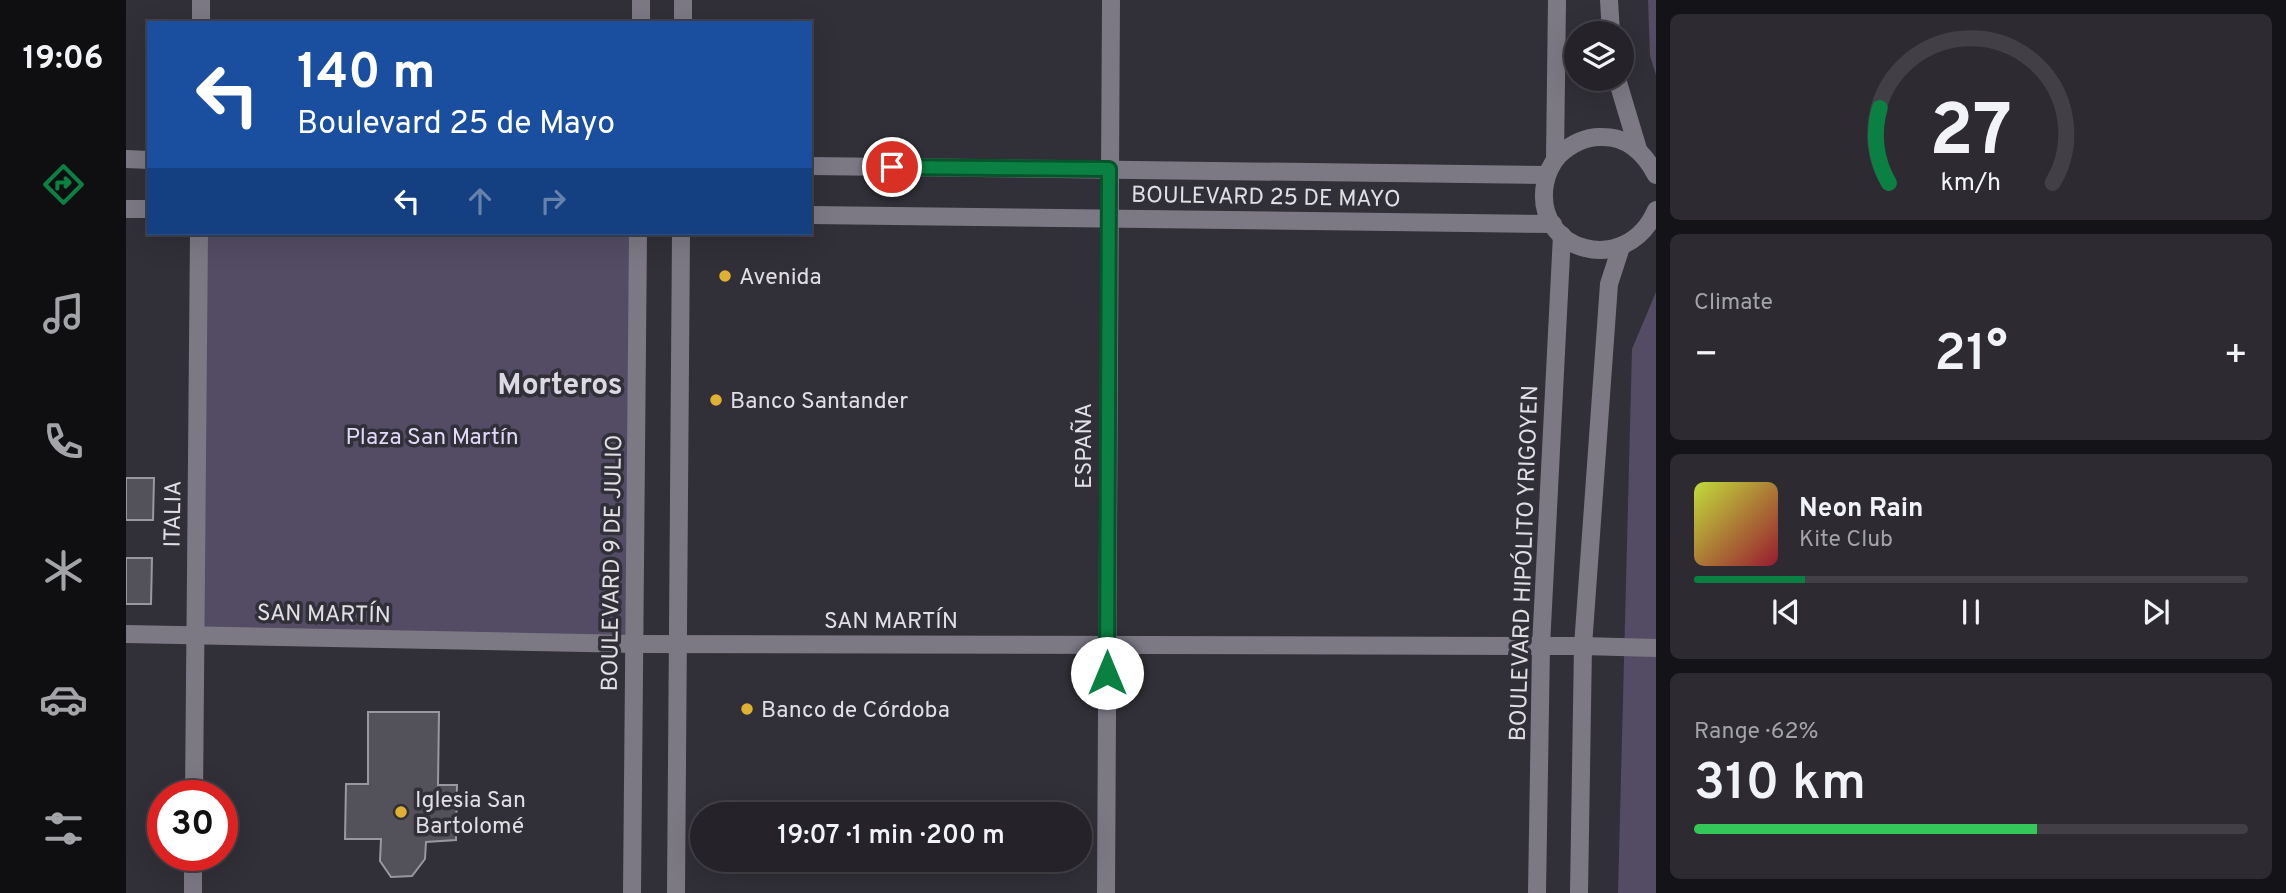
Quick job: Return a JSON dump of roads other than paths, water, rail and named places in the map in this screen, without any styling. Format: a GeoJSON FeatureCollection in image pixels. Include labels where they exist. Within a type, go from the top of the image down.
{"type":"FeatureCollection","features":[{"type":"Feature","properties":{"kind":"street"},"geometry":{"type":"LineString","coordinates":[[201,0],[201,21]]}},
{"type":"Feature","properties":{"kind":"street"},"geometry":{"type":"LineString","coordinates":[[641,0],[641,21]]}},
{"type":"Feature","properties":{"kind":"street"},"geometry":{"type":"LineString","coordinates":[[683,21],[684,0]]}},
{"type":"Feature","properties":{"kind":"street","name":"ESPAÑA"},"geometry":{"type":"LineString","coordinates":[[1106,893],[1111,0]]}},
{"type":"Feature","properties":{"kind":"street"},"geometry":{"type":"LineString","coordinates":[[1557,0],[1551,167],[1545,200],[1546,209],[1557,230]]}},
{"type":"Feature","properties":{"kind":"street"},"geometry":{"type":"LineString","coordinates":[[1609,0],[1610,21]]}},
{"type":"Feature","properties":{"kind":"street"},"geometry":{"type":"LineString","coordinates":[[1621,91],[1638,149]]}},
{"type":"Feature","properties":{"kind":"street"},"geometry":{"type":"LineString","coordinates":[[1551,167],[1568,147],[1585,138],[1603,136],[1621,140],[1638,149],[1656,175]]}},
{"type":"Feature","properties":{"kind":"street"},"geometry":{"type":"LineString","coordinates":[[126,159],[147,160]]}},
{"type":"Feature","properties":{"kind":"street","name":"BOULEVARD 25 DE MAYO"},"geometry":{"type":"LineString","coordinates":[[812,166],[1109,169],[1551,167]]}},
{"type":"Feature","properties":{"kind":"street"},"geometry":{"type":"LineString","coordinates":[[126,209],[147,209]]}},
{"type":"Feature","properties":{"kind":"street","name":"BOULEVARD 25 DE MAYO"},"geometry":{"type":"LineString","coordinates":[[812,215],[1109,218],[1557,230],[1575,244],[1590,250],[1606,251],[1621,247]]}},
{"type":"Feature","properties":{"kind":"street"},"geometry":{"type":"LineString","coordinates":[[1579,893],[1583,646],[1609,284],[1621,247],[1638,238],[1654,218]]}},
{"type":"Feature","properties":{"kind":"street","name":"BOULEVARD HIPÓLITO YRIGOYEN"},"geometry":{"type":"LineString","coordinates":[[1538,893],[1541,646],[1557,230]]}},
{"type":"Feature","properties":{"kind":"street","name":"ITALIA"},"geometry":{"type":"LineString","coordinates":[[194,780],[199,235]]}},
{"type":"Feature","properties":{"kind":"street","name":"BOULEVARD 9 DE JULIO"},"geometry":{"type":"LineString","coordinates":[[632,893],[638,235]]}},
{"type":"Feature","properties":{"kind":"street"},"geometry":{"type":"LineString","coordinates":[[676,893],[681,235]]}},
{"type":"Feature","properties":{"kind":"street","name":"SAN MARTÍN"},"geometry":{"type":"LineString","coordinates":[[126,634],[677,644],[1656,648]]}},
{"type":"Feature","properties":{"kind":"street"},"geometry":{"type":"LineString","coordinates":[[193,871],[193,893]]}},
{"type":"Feature","properties":{"kind":"place","name":"Avenida"},"geometry":{"type":"Point","coordinates":[725,276]}},
{"type":"Feature","properties":{"kind":"place","name":"Banco Santander"},"geometry":{"type":"Point","coordinates":[716,400]}},
{"type":"Feature","properties":{"kind":"place","name":"Banco de Córdoba"},"geometry":{"type":"Point","coordinates":[747,709]}},
{"type":"Feature","properties":{"kind":"place","name":"Iglesia San Bartolomé"},"geometry":{"type":"Point","coordinates":[401,812]}},
{"type":"Feature","properties":{"kind":"district","name":"Morteros"},"geometry":{"type":"Point","coordinates":[560,384]}},
{"type":"Feature","properties":{"kind":"park label","name":"Plaza San Martín"},"geometry":{"type":"Point","coordinates":[432,436]}}]}
